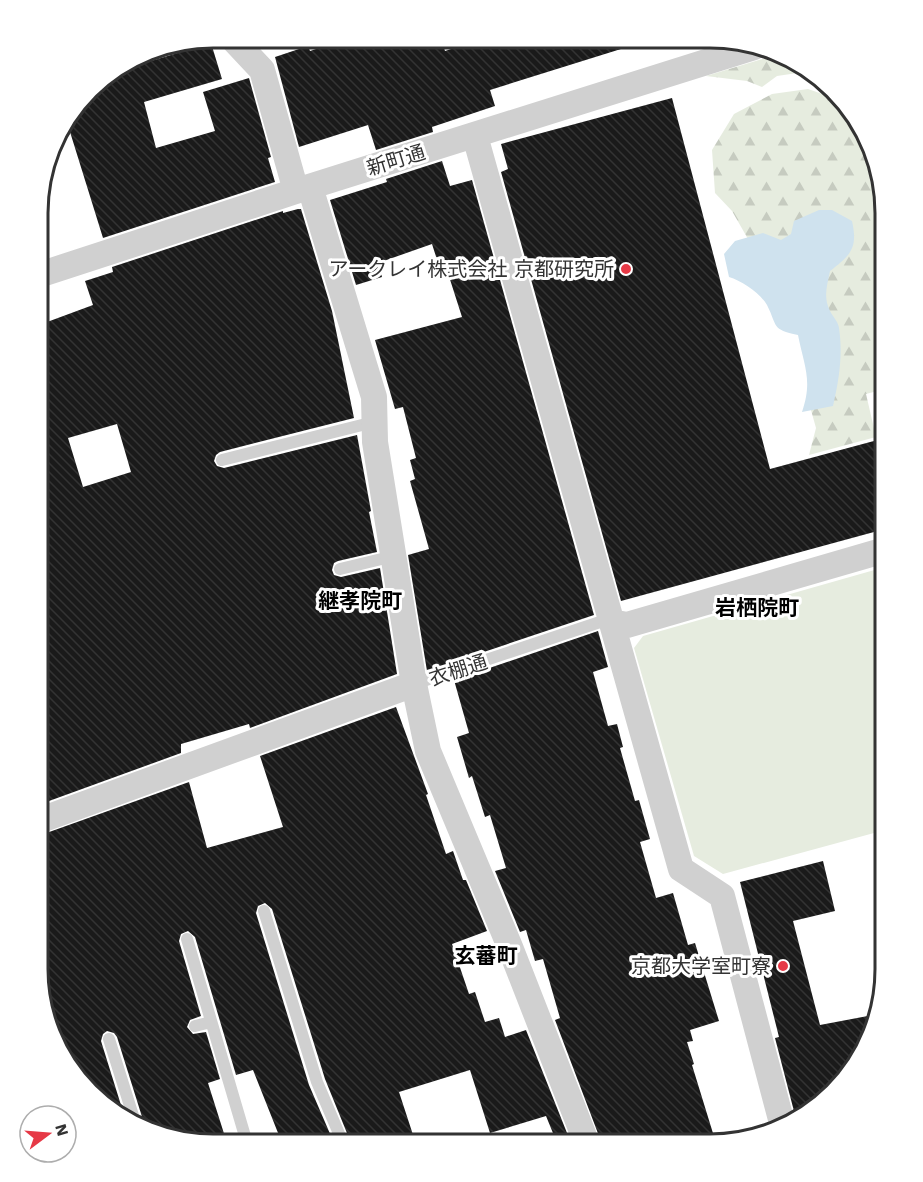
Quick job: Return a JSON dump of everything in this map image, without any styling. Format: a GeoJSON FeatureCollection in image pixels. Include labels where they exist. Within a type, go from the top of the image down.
{"type":"FeatureCollection","features":[{"type":"Feature","properties":{"kind":"street"},"geometry":{"type":"LineString","coordinates":[[241,48],[262,70],[374,397],[375,442],[414,684],[428,751],[510,947],[583,1134]]}},
{"type":"Feature","properties":{"kind":"street","name":"新町通"},"geometry":{"type":"LineString","coordinates":[[48,272],[741,51]]}},
{"type":"Feature","properties":{"kind":"street"},"geometry":{"type":"LineString","coordinates":[[474,136],[681,869],[722,896],[781,1118]]}},
{"type":"Feature","properties":{"kind":"street","name":"衣棚通"},"geometry":{"type":"LineString","coordinates":[[611,622],[627,625],[875,553]]}},
{"type":"Feature","properties":{"kind":"street","name":"衣棚通"},"geometry":{"type":"LineString","coordinates":[[48,817],[414,684]]}},
{"type":"Feature","properties":{"kind":"lane"},"geometry":{"type":"LineString","coordinates":[[222,460],[374,422]]}},
{"type":"Feature","properties":{"kind":"lane"},"geometry":{"type":"LineString","coordinates":[[340,569],[394,556]]}},
{"type":"Feature","properties":{"kind":"lane","name":"衣棚通"},"geometry":{"type":"LineString","coordinates":[[414,684],[600,622],[611,622]]}},
{"type":"Feature","properties":{"kind":"lane"},"geometry":{"type":"LineString","coordinates":[[264,911],[317,1082],[339,1134]]}},
{"type":"Feature","properties":{"kind":"lane"},"geometry":{"type":"LineString","coordinates":[[187,939],[244,1134]]}},
{"type":"Feature","properties":{"kind":"lane"},"geometry":{"type":"LineString","coordinates":[[195,1026],[211,1022]]}},
{"type":"Feature","properties":{"kind":"lane"},"geometry":{"type":"LineString","coordinates":[[109,1039],[132,1113]]}},
{"type":"Feature","properties":{"kind":"green space"},"geometry":{"type":"Polygon","coordinates":[[[765,58],[796,73],[777,76],[762,87],[747,81],[706,76],[765,58]]]}},
{"type":"Feature","properties":{"kind":"green space"},"geometry":{"type":"Polygon","coordinates":[[[808,89],[825,95],[853,131],[862,150],[874,192],[875,392],[866,394],[875,437],[809,455],[816,428],[809,403],[825,321],[818,244],[748,239],[732,211],[715,193],[712,150],[734,114],[772,94],[808,89]]]}},
{"type":"Feature","properties":{"kind":"green space"},"geometry":{"type":"Polygon","coordinates":[[[875,570],[875,833],[723,874],[694,856],[634,648],[643,636],[875,570]]]}},
{"type":"Feature","properties":{"kind":"water"},"geometry":{"type":"Polygon","coordinates":[[[819,210],[832,210],[852,221],[854,238],[848,255],[830,271],[827,287],[828,306],[838,323],[841,348],[833,406],[802,412],[807,382],[798,335],[779,329],[760,296],[745,284],[729,277],[724,254],[735,241],[763,233],[781,240],[791,234],[794,221],[819,210]]]}},
{"type":"Feature","properties":{"kind":"building"},"geometry":{"type":"Polygon","coordinates":[[[213,48],[222,79],[144,102],[156,148],[215,131],[203,92],[249,78],[271,157],[268,158],[275,182],[103,238],[70,131],[89,104],[104,89],[147,62],[189,49],[213,48]]]}},
{"type":"Feature","properties":{"kind":"building"},"geometry":{"type":"Polygon","coordinates":[[[302,48],[309,48],[310,51],[319,48],[444,48],[445,51],[454,48],[624,48],[490,90],[495,106],[432,127],[433,132],[376,150],[368,125],[299,147],[275,57],[302,48]]]}},
{"type":"Feature","properties":{"kind":"building","name":"アークレイ株式会社 京都研究所"},"geometry":{"type":"Polygon","coordinates":[[[672,98],[770,469],[875,441],[875,532],[621,601],[501,172],[508,169],[501,144],[672,98]]]}},
{"type":"Feature","properties":{"kind":"building"},"geometry":{"type":"Polygon","coordinates":[[[442,161],[450,186],[472,180],[594,615],[427,671],[408,555],[429,549],[410,481],[415,479],[410,460],[416,458],[403,407],[395,409],[375,340],[462,317],[446,267],[440,269],[432,244],[378,263],[382,277],[356,285],[330,200],[442,161]]]}},
{"type":"Feature","properties":{"kind":"building"},"geometry":{"type":"Polygon","coordinates":[[[301,209],[332,311],[354,418],[220,452],[214,461],[217,466],[224,468],[357,435],[377,552],[338,561],[334,563],[332,570],[334,575],[341,577],[380,568],[397,674],[250,728],[249,724],[181,744],[181,753],[48,801],[48,322],[93,305],[85,281],[113,272],[112,267],[283,211],[283,213],[301,209]],[[117,424],[68,438],[83,487],[131,472],[117,424]]]}},
{"type":"Feature","properties":{"kind":"building"},"geometry":{"type":"Polygon","coordinates":[[[598,631],[608,667],[593,672],[608,726],[617,724],[623,747],[620,748],[635,801],[639,800],[650,839],[640,842],[656,898],[673,893],[688,945],[695,943],[719,1021],[690,1030],[693,1041],[687,1042],[713,1134],[598,1134],[555,1020],[560,1018],[543,959],[535,961],[526,930],[520,932],[495,871],[506,868],[490,815],[485,817],[472,776],[469,778],[457,737],[469,733],[454,680],[598,631]]]}},
{"type":"Feature","properties":{"kind":"building"},"geometry":{"type":"Polygon","coordinates":[[[396,707],[428,794],[426,795],[446,854],[453,851],[463,880],[466,880],[487,931],[452,944],[469,994],[475,992],[485,1022],[499,1018],[505,1037],[526,1030],[567,1133],[553,1134],[546,1116],[490,1133],[470,1070],[399,1092],[413,1134],[347,1134],[325,1079],[272,909],[265,903],[258,906],[256,913],[309,1085],[330,1134],[278,1134],[253,1070],[236,1075],[195,937],[188,931],[181,934],[179,941],[201,1016],[190,1020],[187,1027],[193,1034],[206,1032],[220,1079],[208,1083],[224,1134],[181,1131],[142,1118],[114,1033],[107,1031],[103,1034],[101,1041],[121,1105],[96,1086],[82,1069],[61,1032],[49,990],[48,832],[189,782],[207,848],[283,827],[260,756],[396,707]]]}},
{"type":"Feature","properties":{"kind":"building","name":"京都大学室町寮"},"geometry":{"type":"Polygon","coordinates":[[[823,861],[835,911],[793,921],[820,1025],[868,1016],[858,1042],[841,1069],[827,1086],[794,1111],[775,1038],[779,1037],[740,882],[823,861]]]}},
{"type":"Feature","properties":{"kind":"place","name":"アークレイ株式会社 京都研究所"},"geometry":{"type":"Point","coordinates":[626,269]}},
{"type":"Feature","properties":{"kind":"place","name":"京都大学室町寮"},"geometry":{"type":"Point","coordinates":[783,966]}},
{"type":"Feature","properties":{"kind":"district","name":"継孝院町"},"geometry":{"type":"Point","coordinates":[360,600]}},
{"type":"Feature","properties":{"kind":"district","name":"岩栖院町"},"geometry":{"type":"Point","coordinates":[757,607]}},
{"type":"Feature","properties":{"kind":"district","name":"玄蕃町"},"geometry":{"type":"Point","coordinates":[486,955]}}]}
